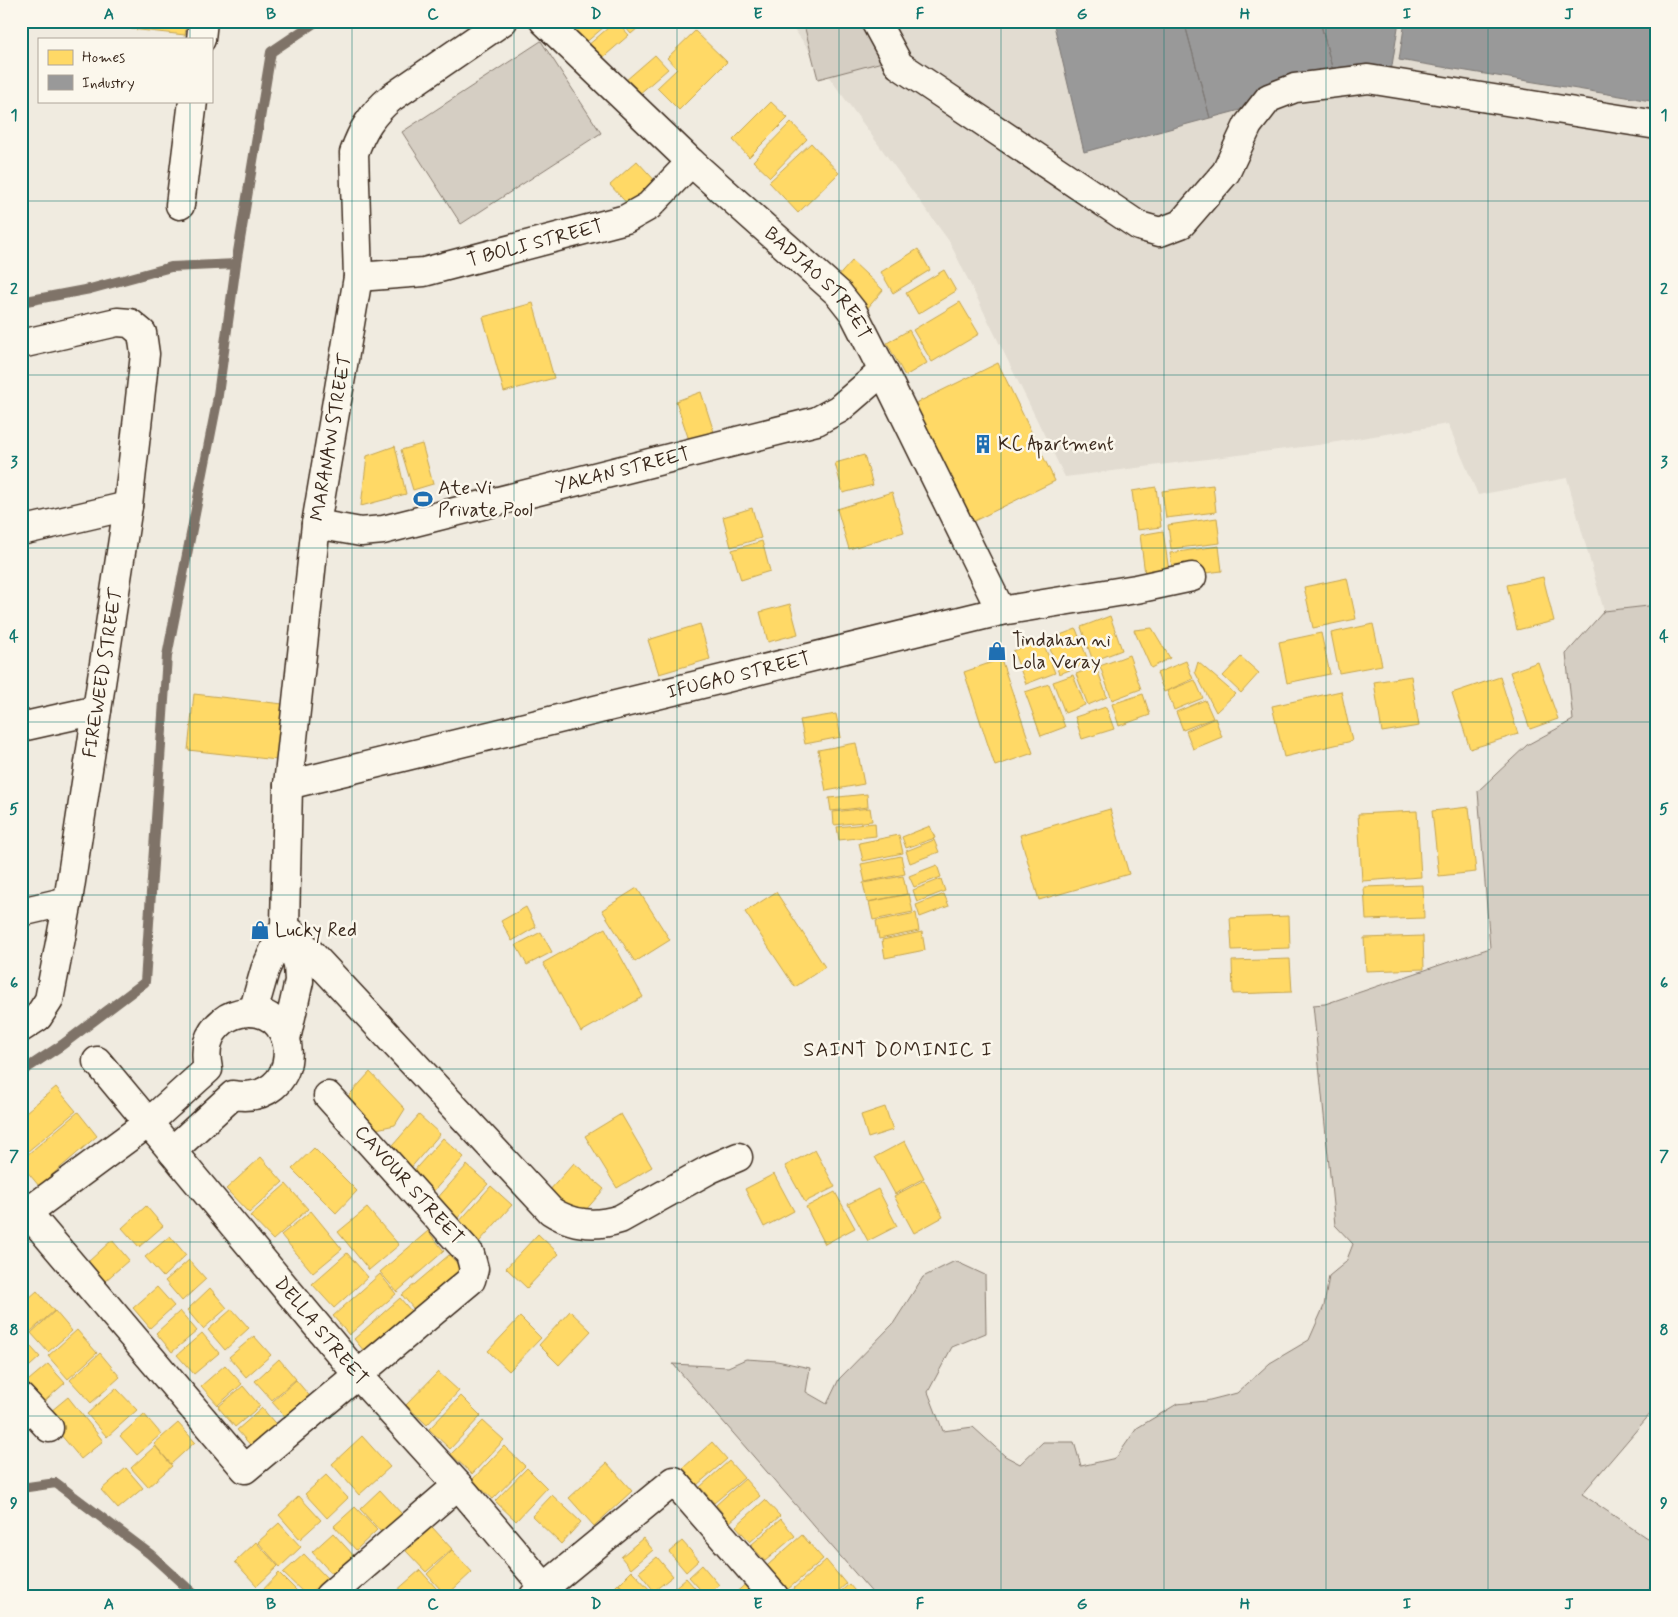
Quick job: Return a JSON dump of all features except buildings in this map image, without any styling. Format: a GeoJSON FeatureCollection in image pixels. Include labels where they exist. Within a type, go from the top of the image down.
{"type":"FeatureCollection","features":[{"type":"Feature","properties":{"kind":"street"},"geometry":{"type":"LineString","coordinates":[[201,38],[203,21]]}},
{"type":"Feature","properties":{"kind":"street","name":"MARANAW STREET"},"geometry":{"type":"LineString","coordinates":[[172,1151],[233,1095],[247,1097],[261,1095],[272,1088],[282,1078],[288,1065],[286,1038],[299,981],[298,964],[286,926],[288,785],[316,524],[358,277],[354,153],[360,134],[374,113],[390,98],[503,21]]}},
{"type":"Feature","properties":{"kind":"street","name":"BADJAO STREET"},"geometry":{"type":"LineString","coordinates":[[544,21],[690,162],[838,293],[852,312],[883,371],[1001,611]]}},
{"type":"Feature","properties":{"kind":"street"},"geometry":{"type":"LineString","coordinates":[[875,21],[899,65],[1139,226],[1160,232],[1181,224],[1226,172],[1248,125],[1269,98],[1295,88],[1368,79],[1657,125]]}},
{"type":"Feature","properties":{"kind":"street"},"geometry":{"type":"LineString","coordinates":[[180,205],[193,102]]}},
{"type":"Feature","properties":{"kind":"street","name":"T BOLI STREET"},"geometry":{"type":"LineString","coordinates":[[358,277],[424,272],[626,219],[649,206],[690,162]]}},
{"type":"Feature","properties":{"kind":"street","name":"FIREWEED STREET"},"geometry":{"type":"LineString","coordinates":[[21,344],[117,322],[130,323],[142,333],[145,354],[128,506],[68,901],[49,1000],[38,1017],[21,1028]]}},
{"type":"Feature","properties":{"kind":"street","name":"YAKAN STREET"},"geometry":{"type":"LineString","coordinates":[[316,524],[361,532],[384,530],[817,422],[839,409],[883,371]]}},
{"type":"Feature","properties":{"kind":"street"},"geometry":{"type":"LineString","coordinates":[[21,531],[128,506]]}},
{"type":"Feature","properties":{"kind":"street","name":"IFUGAO STREET"},"geometry":{"type":"LineString","coordinates":[[288,785],[1001,611],[1192,578]]}},
{"type":"Feature","properties":{"kind":"street"},"geometry":{"type":"LineString","coordinates":[[21,727],[97,710]]}},
{"type":"Feature","properties":{"kind":"street"},"geometry":{"type":"LineString","coordinates":[[21,912],[68,901]]}},
{"type":"Feature","properties":{"kind":"street"},"geometry":{"type":"LineString","coordinates":[[286,926],[544,1204],[560,1216],[575,1222],[592,1224],[612,1222],[710,1169],[738,1157]]}},
{"type":"Feature","properties":{"kind":"street","name":"MARANAW STREET"},"geometry":{"type":"LineString","coordinates":[[253,1012],[264,970],[286,926]]}},
{"type":"Feature","properties":{"kind":"street"},"geometry":{"type":"LineString","coordinates":[[286,1038],[278,1025],[266,1016],[253,1012],[239,1013],[226,1018],[215,1027],[208,1040],[205,1054],[208,1069],[148,1123],[24,1215],[245,1469],[358,1375]]}},
{"type":"Feature","properties":{"kind":"street","name":"DELLA STREET"},"geometry":{"type":"LineString","coordinates":[[97,1061],[358,1375],[458,1485],[544,1593]]}},
{"type":"Feature","properties":{"kind":"street","name":"CAVOUR STREET"},"geometry":{"type":"LineString","coordinates":[[328,1096],[470,1254],[474,1269],[471,1280],[358,1375]]}},
{"type":"Feature","properties":{"kind":"street"},"geometry":{"type":"LineString","coordinates":[[21,1398],[49,1428]]}},
{"type":"Feature","properties":{"kind":"street"},"geometry":{"type":"LineString","coordinates":[[544,1593],[674,1481],[774,1596]]}},
{"type":"Feature","properties":{"kind":"street"},"geometry":{"type":"LineString","coordinates":[[329,1596],[458,1485]]}},
{"type":"Feature","properties":{"kind":"shaded area"},"geometry":{"type":"Polygon","coordinates":[[[788,21],[1657,21],[1657,605],[1604,611],[1567,478],[1478,495],[1448,424],[1318,445],[1065,477],[949,241],[788,21]]]}},
{"type":"Feature","properties":{"kind":"shaded area"},"geometry":{"type":"Polygon","coordinates":[[[803,21],[875,21],[886,61],[818,79],[803,21]]]}},
{"type":"Feature","properties":{"kind":"shaded area"},"geometry":{"type":"Polygon","coordinates":[[[541,41],[601,133],[461,224],[402,132],[541,41]]]}},
{"type":"Feature","properties":{"kind":"shaded area"},"geometry":{"type":"Polygon","coordinates":[[[1657,605],[1657,1406],[1582,1494],[1657,1545],[1657,1575],[1644,1596],[875,1596],[673,1364],[728,1367],[746,1359],[777,1361],[810,1368],[806,1392],[827,1404],[839,1379],[893,1324],[923,1277],[955,1261],[985,1275],[986,1333],[952,1347],[928,1392],[943,1431],[973,1427],[1005,1456],[1020,1464],[1043,1442],[1074,1442],[1081,1466],[1116,1458],[1137,1428],[1177,1404],[1206,1401],[1237,1393],[1270,1363],[1309,1340],[1324,1306],[1329,1276],[1346,1262],[1353,1244],[1335,1225],[1313,1005],[1325,1004],[1490,948],[1478,791],[1527,745],[1573,720],[1566,654],[1604,611],[1657,605]]]}},
{"type":"Feature","properties":{"kind":"waterway"},"geometry":{"type":"LineString","coordinates":[[21,1072],[62,1045],[145,982],[167,656],[217,402],[236,264],[271,52],[317,21]]}},
{"type":"Feature","properties":{"kind":"waterway"},"geometry":{"type":"LineString","coordinates":[[21,302],[90,289],[171,267],[236,264]]}},
{"type":"Feature","properties":{"kind":"waterway"},"geometry":{"type":"LineString","coordinates":[[21,1488],[56,1483],[150,1554],[196,1596]]}},
{"type":"Feature","properties":{"kind":"place","name":"KC Apartment"},"geometry":{"type":"Point","coordinates":[983,444]}},
{"type":"Feature","properties":{"kind":"place","name":"Ate Vi Private Pool"},"geometry":{"type":"Point","coordinates":[423,499]}},
{"type":"Feature","properties":{"kind":"place","name":"Tindahan ni Lola Veray"},"geometry":{"type":"Point","coordinates":[997,651]}},
{"type":"Feature","properties":{"kind":"place","name":"Lucky Red"},"geometry":{"type":"Point","coordinates":[260,930]}},
{"type":"Feature","properties":{"kind":"district","name":"SAINT DOMINIC I"},"geometry":{"type":"Point","coordinates":[898,1050]}}]}
